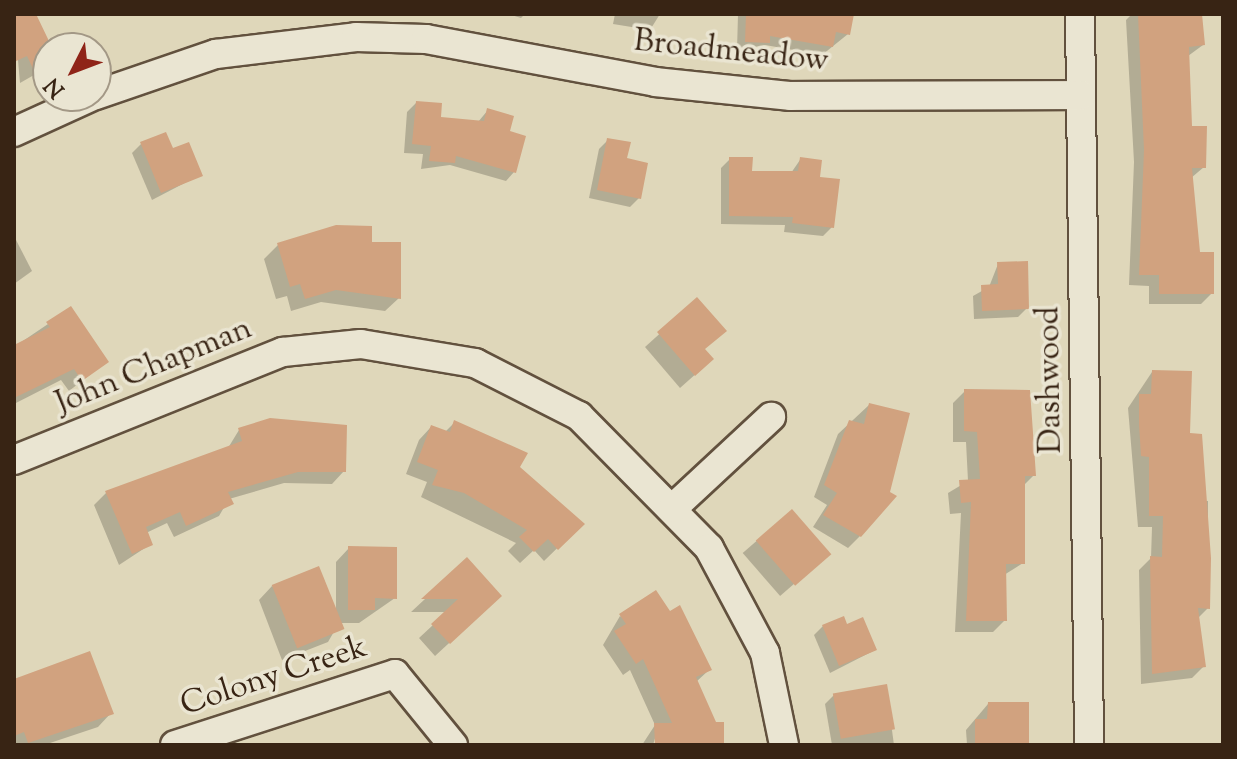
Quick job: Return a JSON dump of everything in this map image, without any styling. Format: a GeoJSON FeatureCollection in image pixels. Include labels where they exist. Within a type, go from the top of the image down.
{"type":"FeatureCollection","features":[{"type":"Feature","properties":{"kind":"street","name":"Dashwood"},"geometry":{"type":"LineString","coordinates":[[1080,14],[1089,745]]}},
{"type":"Feature","properties":{"kind":"street","name":"Broadmeadow"},"geometry":{"type":"LineString","coordinates":[[112,89],[216,54],[356,37],[426,39],[655,82],[791,96],[1081,95]]}},
{"type":"Feature","properties":{"kind":"street","name":"Broadmeadow"},"geometry":{"type":"LineString","coordinates":[[14,132],[58,112]]}},
{"type":"Feature","properties":{"kind":"street","name":"John Chapman"},"geometry":{"type":"LineString","coordinates":[[14,460],[246,362],[322,346],[400,346],[475,363],[546,395],[609,440],[709,548],[750,616],[776,692],[784,745]]}},
{"type":"Feature","properties":{"kind":"street"},"geometry":{"type":"LineString","coordinates":[[673,508],[771,417]]}},
{"type":"Feature","properties":{"kind":"street","name":"Colony Creek"},"geometry":{"type":"LineString","coordinates":[[175,745],[395,674],[453,745]]}},
{"type":"Feature","properties":{"kind":"building"},"geometry":{"type":"Polygon","coordinates":[[[14,14],[36,14],[45,32],[32,32],[32,67],[27,56],[14,62],[14,14]]]}},
{"type":"Feature","properties":{"kind":"building"},"geometry":{"type":"Polygon","coordinates":[[[746,14],[854,14],[850,35],[836,32],[833,47],[770,36],[770,43],[745,42],[746,14]]]}},
{"type":"Feature","properties":{"kind":"building"},"geometry":{"type":"Polygon","coordinates":[[[1138,14],[1202,14],[1205,45],[1189,47],[1192,126],[1207,126],[1206,168],[1192,168],[1200,252],[1214,252],[1214,294],[1159,294],[1159,275],[1139,275],[1144,150],[1138,14]]]}},
{"type":"Feature","properties":{"kind":"building"},"geometry":{"type":"Polygon","coordinates":[[[416,101],[442,103],[441,117],[484,121],[487,108],[514,116],[510,131],[526,136],[516,173],[456,156],[455,163],[429,161],[431,146],[412,144],[416,101]]]}},
{"type":"Feature","properties":{"kind":"building"},"geometry":{"type":"Polygon","coordinates":[[[166,132],[173,148],[189,142],[203,176],[161,193],[140,142],[166,132]]]}},
{"type":"Feature","properties":{"kind":"building"},"geometry":{"type":"Polygon","coordinates":[[[607,138],[631,142],[627,158],[648,163],[641,199],[597,190],[607,138]]]}},
{"type":"Feature","properties":{"kind":"building"},"geometry":{"type":"Polygon","coordinates":[[[729,157],[753,157],[752,171],[798,171],[800,157],[822,160],[820,177],[840,179],[834,228],[792,223],[793,217],[729,216],[729,157]]]}},
{"type":"Feature","properties":{"kind":"building"},"geometry":{"type":"Polygon","coordinates":[[[336,225],[372,226],[372,242],[401,242],[401,299],[336,290],[305,299],[300,284],[290,287],[277,243],[336,225]]]}},
{"type":"Feature","properties":{"kind":"building"},"geometry":{"type":"Polygon","coordinates":[[[1028,261],[1029,309],[982,311],[981,285],[998,284],[997,262],[1028,261]]]}},
{"type":"Feature","properties":{"kind":"building"},"geometry":{"type":"Polygon","coordinates":[[[697,297],[727,331],[705,349],[714,359],[695,376],[657,332],[697,297]]]}},
{"type":"Feature","properties":{"kind":"building"},"geometry":{"type":"Polygon","coordinates":[[[71,306],[109,362],[82,381],[74,369],[14,398],[14,345],[50,327],[46,322],[71,306]]]}},
{"type":"Feature","properties":{"kind":"building"},"geometry":{"type":"Polygon","coordinates":[[[1152,370],[1192,371],[1190,433],[1202,434],[1211,558],[1210,609],[1198,608],[1206,667],[1152,674],[1150,556],[1162,557],[1163,516],[1149,516],[1149,457],[1141,456],[1139,394],[1151,394],[1152,370]]]}},
{"type":"Feature","properties":{"kind":"building"},"geometry":{"type":"Polygon","coordinates":[[[964,389],[1030,390],[1036,476],[1025,476],[1025,564],[1006,564],[1007,621],[966,621],[971,502],[961,503],[959,480],[980,479],[977,432],[964,431],[964,389]]]}},
{"type":"Feature","properties":{"kind":"building"},"geometry":{"type":"Polygon","coordinates":[[[869,403],[910,413],[890,492],[897,496],[861,537],[823,515],[837,493],[824,485],[849,420],[864,424],[869,403]]]}},
{"type":"Feature","properties":{"kind":"building"},"geometry":{"type":"Polygon","coordinates":[[[270,418],[347,425],[346,472],[298,472],[228,492],[234,504],[186,526],[180,512],[146,527],[153,545],[132,554],[105,491],[242,441],[238,428],[270,418]]]}},
{"type":"Feature","properties":{"kind":"building"},"geometry":{"type":"Polygon","coordinates":[[[454,420],[528,453],[520,467],[585,524],[558,550],[548,539],[534,552],[519,537],[527,530],[464,493],[432,485],[438,470],[417,462],[431,425],[450,432],[454,420]]]}},
{"type":"Feature","properties":{"kind":"building"},"geometry":{"type":"Polygon","coordinates":[[[792,509],[831,554],[795,586],[756,540],[792,509]]]}},
{"type":"Feature","properties":{"kind":"building"},"geometry":{"type":"Polygon","coordinates":[[[348,546],[397,547],[397,599],[375,598],[375,610],[348,610],[348,546]]]}},
{"type":"Feature","properties":{"kind":"building"},"geometry":{"type":"Polygon","coordinates":[[[467,557],[502,596],[450,644],[431,624],[458,599],[421,599],[467,557]]]}},
{"type":"Feature","properties":{"kind":"building"},"geometry":{"type":"Polygon","coordinates":[[[319,566],[344,629],[297,648],[272,585],[319,566]]]}},
{"type":"Feature","properties":{"kind":"building"},"geometry":{"type":"Polygon","coordinates":[[[656,590],[670,611],[680,605],[712,670],[696,677],[716,722],[724,722],[724,745],[655,745],[654,723],[672,723],[643,659],[636,664],[614,631],[626,624],[619,614],[656,590]]]}},
{"type":"Feature","properties":{"kind":"building"},"geometry":{"type":"Polygon","coordinates":[[[844,616],[847,624],[863,617],[877,650],[839,666],[822,625],[844,616]]]}},
{"type":"Feature","properties":{"kind":"building"},"geometry":{"type":"Polygon","coordinates":[[[90,651],[114,714],[28,743],[24,732],[14,736],[14,679],[90,651]]]}},
{"type":"Feature","properties":{"kind":"building"},"geometry":{"type":"Polygon","coordinates":[[[887,684],[895,729],[841,739],[833,694],[887,684]]]}},
{"type":"Feature","properties":{"kind":"building"},"geometry":{"type":"Polygon","coordinates":[[[988,702],[1029,702],[1029,745],[975,745],[975,719],[987,719],[988,702]]]}}]}
